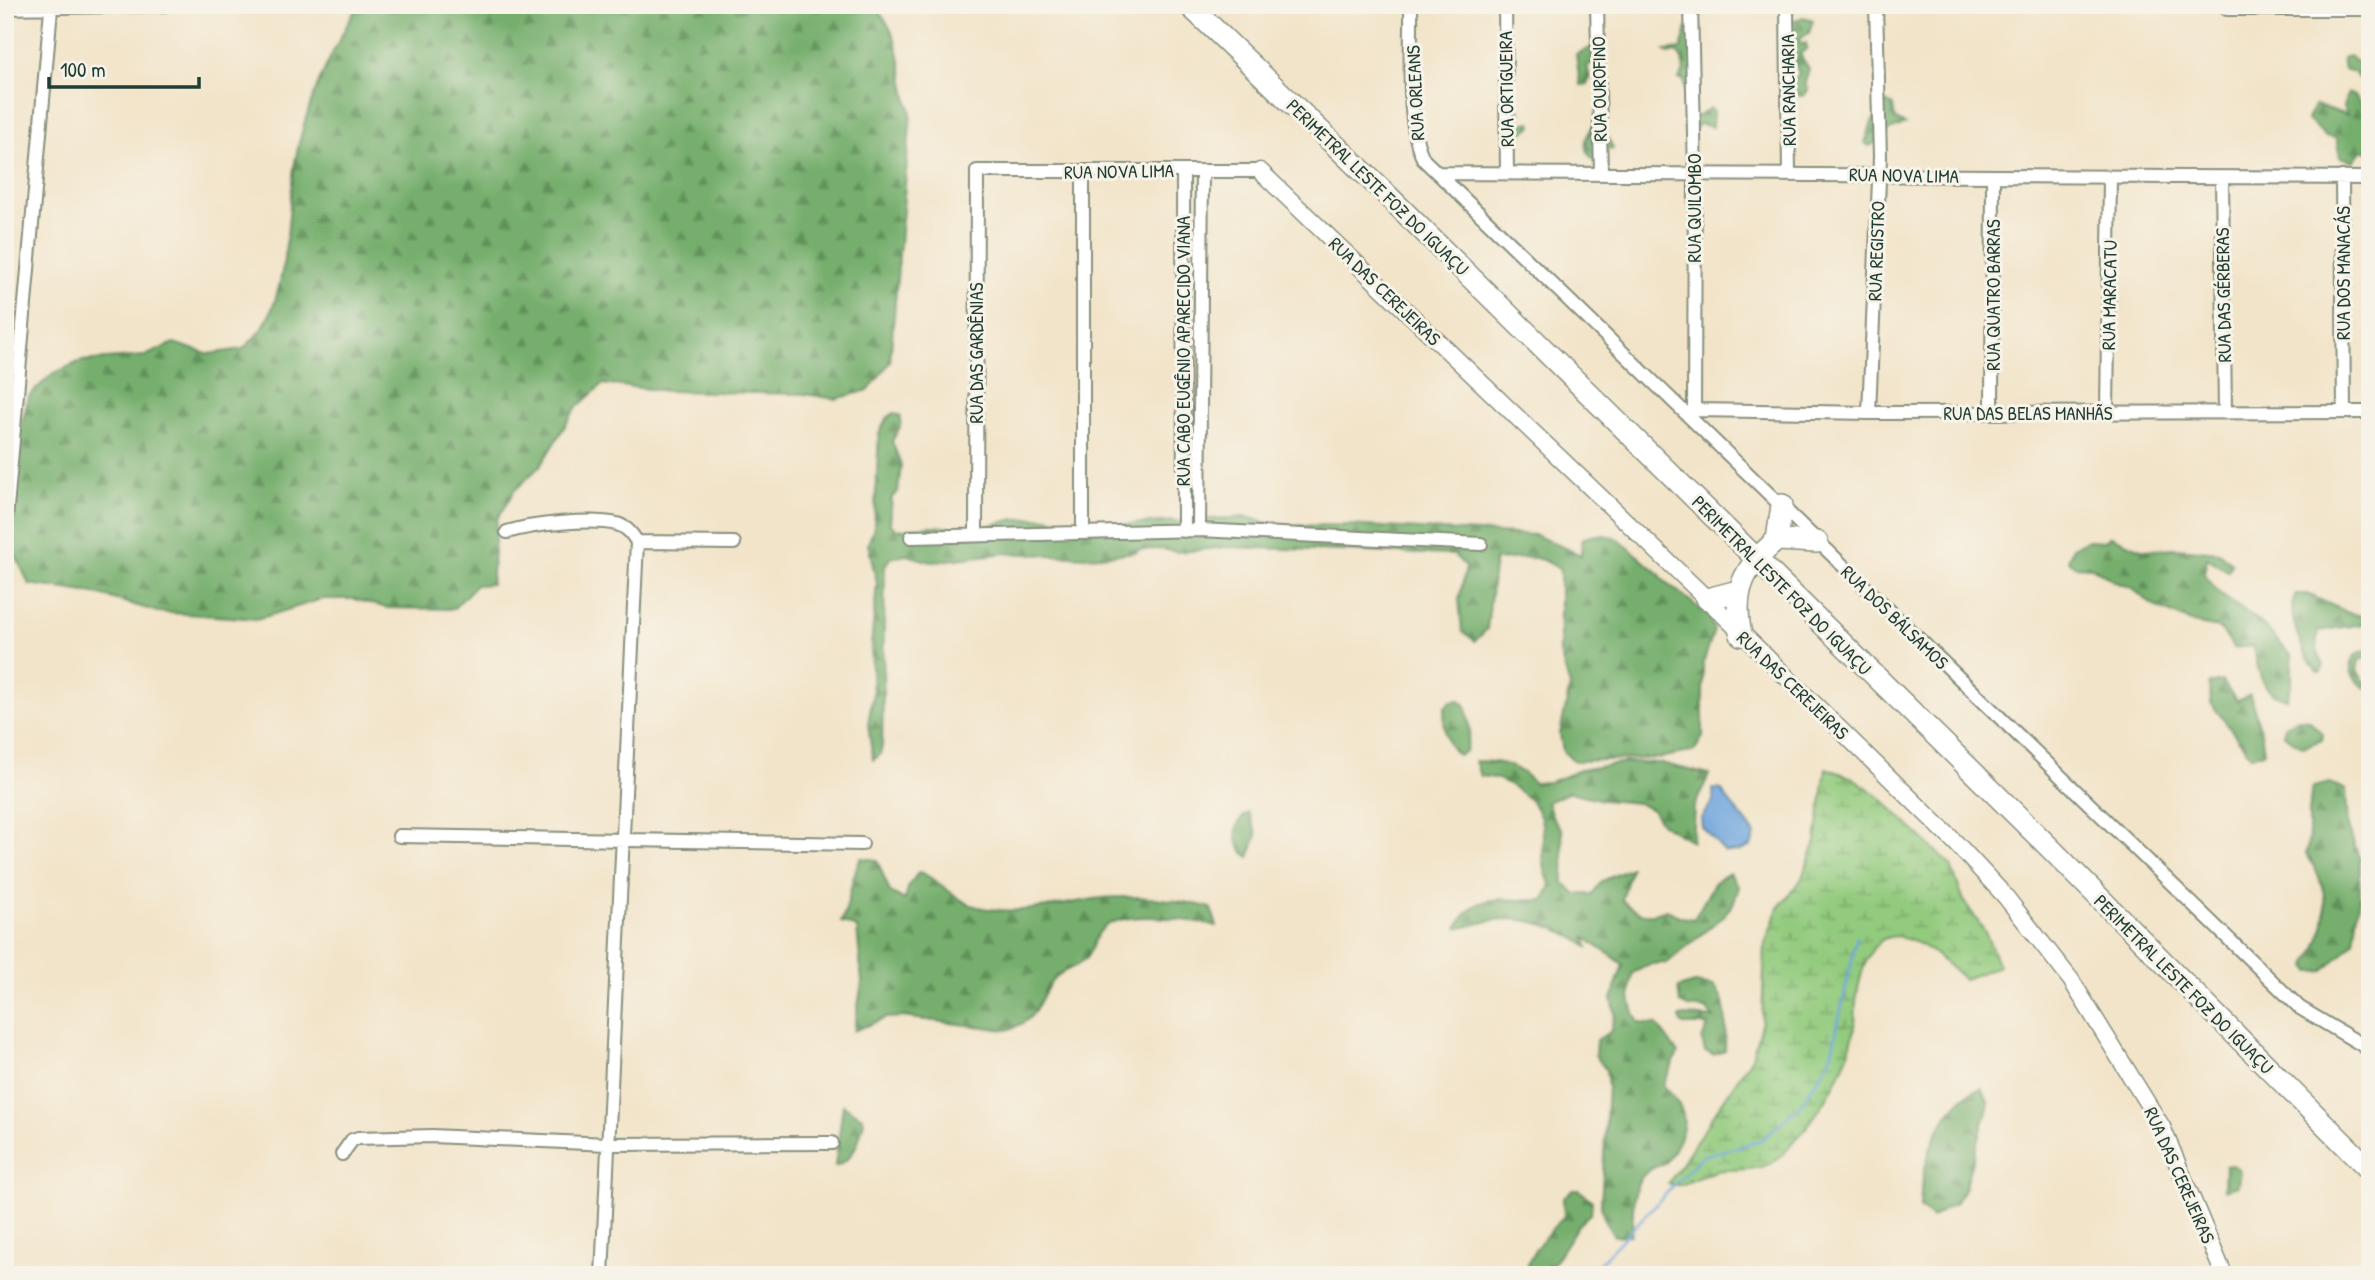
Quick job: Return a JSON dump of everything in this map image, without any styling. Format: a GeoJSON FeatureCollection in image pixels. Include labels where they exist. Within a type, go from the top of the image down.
{"type":"FeatureCollection","features":[{"type":"Feature","properties":{"kind":"highway","name":"PERIMETRAL LESTE FOZ DO IGUAÇU"},"geometry":{"type":"LineString","coordinates":[[1189,5],[1386,194],[2049,847],[2370,1170]]}},
{"type":"Feature","properties":{"kind":"highway"},"geometry":{"type":"LineString","coordinates":[[1777,540],[1782,505]]}},
{"type":"Feature","properties":{"kind":"highway"},"geometry":{"type":"LineString","coordinates":[[1741,635],[1737,612],[1738,592],[1755,558],[1777,540],[1817,542]]}},
{"type":"Feature","properties":{"kind":"highway"},"geometry":{"type":"LineString","coordinates":[[1707,599],[1738,592]]}},
{"type":"Feature","properties":{"kind":"street"},"geometry":{"type":"LineString","coordinates":[[5,8],[165,5]]}},
{"type":"Feature","properties":{"kind":"street","name":"RUA ORLEANS"},"geometry":{"type":"LineString","coordinates":[[1411,5],[1416,147],[1424,160],[1439,173]]}},
{"type":"Feature","properties":{"kind":"street","name":"RUA ORTIGUEIRA"},"geometry":{"type":"LineString","coordinates":[[1505,5],[1507,173]]}},
{"type":"Feature","properties":{"kind":"street","name":"RUA OUROFINO"},"geometry":{"type":"LineString","coordinates":[[1597,5],[1601,172]]}},
{"type":"Feature","properties":{"kind":"street","name":"RUA QUILOMBO"},"geometry":{"type":"LineString","coordinates":[[1691,5],[1695,175],[1691,412]]}},
{"type":"Feature","properties":{"kind":"street","name":"RUA RANCHARIA"},"geometry":{"type":"LineString","coordinates":[[1787,5],[1789,174]]}},
{"type":"Feature","properties":{"kind":"street","name":"RUA REGISTRO"},"geometry":{"type":"LineString","coordinates":[[1869,413],[1879,175],[1876,5]]}},
{"type":"Feature","properties":{"kind":"street"},"geometry":{"type":"LineString","coordinates":[[2227,5],[2227,9],[2370,9]]}},
{"type":"Feature","properties":{"kind":"street"},"geometry":{"type":"LineString","coordinates":[[5,530],[51,9]]}},
{"type":"Feature","properties":{"kind":"street","name":"RUA NOVA LIMA"},"geometry":{"type":"LineString","coordinates":[[977,171],[1260,171]]}},
{"type":"Feature","properties":{"kind":"street","name":"RUA DAS GARDÊNIAS"},"geometry":{"type":"LineString","coordinates":[[975,536],[977,171]]}},
{"type":"Feature","properties":{"kind":"street","name":"RUA CABO EUGÊNIO APARECIDO VIANA"},"geometry":{"type":"LineString","coordinates":[[1183,171],[1184,531]]}},
{"type":"Feature","properties":{"kind":"street","name":"RUA CABO EUGÊNIO APARECIDO VIANA"},"geometry":{"type":"LineString","coordinates":[[1199,530],[1202,171]]}},
{"type":"Feature","properties":{"kind":"street","name":"RUA DAS CEREJEIRAS"},"geometry":{"type":"LineString","coordinates":[[1260,171],[1707,599],[1964,850],[2050,952],[2096,1018],[2162,1127],[2224,1275]]}},
{"type":"Feature","properties":{"kind":"street"},"geometry":{"type":"LineString","coordinates":[[1083,172],[1083,533]]}},
{"type":"Feature","properties":{"kind":"street","name":"RUA NOVA LIMA"},"geometry":{"type":"LineString","coordinates":[[1439,173],[2370,177]]}},
{"type":"Feature","properties":{"kind":"street","name":"RUA DOS BÁLSAMOS"},"geometry":{"type":"LineString","coordinates":[[1439,173],[1691,412],[1817,542],[2301,1008],[2368,1048]]}},
{"type":"Feature","properties":{"kind":"street","name":"RUA QUATRO BARRAS"},"geometry":{"type":"LineString","coordinates":[[1993,177],[1993,413]]}},
{"type":"Feature","properties":{"kind":"street","name":"RUA MARACATU"},"geometry":{"type":"LineString","coordinates":[[2107,412],[2110,177]]}},
{"type":"Feature","properties":{"kind":"street","name":"RUA DOS MANACÁS"},"geometry":{"type":"LineString","coordinates":[[2342,177],[2344,411]]}},
{"type":"Feature","properties":{"kind":"street","name":"RUA DAS GÉRBERAS"},"geometry":{"type":"LineString","coordinates":[[2222,178],[2225,412]]}},
{"type":"Feature","properties":{"kind":"street","name":"RUA DAS BELAS MANHÃS"},"geometry":{"type":"LineString","coordinates":[[1691,412],[2370,411]]}},
{"type":"Feature","properties":{"kind":"street"},"geometry":{"type":"LineString","coordinates":[[508,532],[537,523],[617,524],[631,532],[636,542],[602,1275]]}},
{"type":"Feature","properties":{"kind":"street"},"geometry":{"type":"LineString","coordinates":[[912,537],[1199,530],[1481,544]]}},
{"type":"Feature","properties":{"kind":"street"},"geometry":{"type":"LineString","coordinates":[[636,542],[734,543]]}},
{"type":"Feature","properties":{"kind":"street"},"geometry":{"type":"LineString","coordinates":[[399,836],[862,844]]}},
{"type":"Feature","properties":{"kind":"street"},"geometry":{"type":"LineString","coordinates":[[342,1154],[358,1138],[390,1136],[607,1144],[832,1143]]}},
{"type":"Feature","properties":{"kind":"green space"},"geometry":{"type":"Polygon","coordinates":[[[388,5],[871,5],[882,15],[895,40],[911,113],[890,362],[869,390],[836,399],[804,394],[668,391],[603,384],[576,408],[540,466],[515,490],[497,519],[491,584],[476,585],[453,609],[387,608],[354,599],[322,599],[258,619],[158,612],[93,593],[29,584],[15,554],[12,521],[13,458],[29,396],[52,374],[81,361],[145,356],[174,343],[208,354],[243,349],[254,338],[264,325],[278,289],[299,141],[319,83],[356,9],[388,5]]]}},
{"type":"Feature","properties":{"kind":"green space"},"geometry":{"type":"Polygon","coordinates":[[[1803,17],[1813,20],[1809,33],[1798,39],[1803,45],[1806,43],[1807,48],[1800,54],[1809,69],[1805,82],[1808,90],[1804,96],[1794,95],[1791,83],[1799,74],[1793,59],[1791,22],[1803,17]]]}},
{"type":"Feature","properties":{"kind":"green space"},"geometry":{"type":"Polygon","coordinates":[[[1694,24],[1701,28],[1701,50],[1696,50],[1688,99],[1683,79],[1679,79],[1684,71],[1682,59],[1677,52],[1668,54],[1665,51],[1681,49],[1687,28],[1694,24]]]}},
{"type":"Feature","properties":{"kind":"green space"},"geometry":{"type":"Polygon","coordinates":[[[1592,47],[1593,64],[1587,65],[1590,78],[1587,84],[1580,85],[1576,54],[1592,47]]]}},
{"type":"Feature","properties":{"kind":"green space"},"geometry":{"type":"Polygon","coordinates":[[[2349,56],[2369,78],[2360,81],[2354,72],[2344,69],[2342,58],[2349,56]]]}},
{"type":"Feature","properties":{"kind":"green space"},"geometry":{"type":"Polygon","coordinates":[[[2348,93],[2355,96],[2363,106],[2370,106],[2370,153],[2362,150],[2353,161],[2340,157],[2336,138],[2325,136],[2307,119],[2315,105],[2347,115],[2343,107],[2348,93]]]}},
{"type":"Feature","properties":{"kind":"green space"},"geometry":{"type":"Polygon","coordinates":[[[1886,102],[1893,106],[1895,120],[1905,124],[1889,130],[1869,146],[1865,143],[1872,122],[1886,102]]]}},
{"type":"Feature","properties":{"kind":"green space"},"geometry":{"type":"Polygon","coordinates":[[[1517,107],[1520,110],[1517,125],[1531,122],[1532,126],[1522,133],[1514,157],[1511,113],[1517,107]]]}},
{"type":"Feature","properties":{"kind":"green space"},"geometry":{"type":"Polygon","coordinates":[[[1710,108],[1713,110],[1712,127],[1700,124],[1690,130],[1684,127],[1688,120],[1710,108]]]}},
{"type":"Feature","properties":{"kind":"green space"},"geometry":{"type":"Polygon","coordinates":[[[1595,125],[1608,137],[1613,149],[1606,150],[1595,161],[1588,153],[1586,143],[1588,134],[1595,125]]]}},
{"type":"Feature","properties":{"kind":"green space"},"geometry":{"type":"Polygon","coordinates":[[[894,413],[901,416],[900,427],[892,441],[901,465],[898,492],[892,497],[890,524],[897,530],[930,526],[975,529],[1015,519],[1048,518],[1080,527],[1246,517],[1280,526],[1346,525],[1535,535],[1581,555],[1582,539],[1594,535],[1615,538],[1708,615],[1714,630],[1703,664],[1703,737],[1694,751],[1659,758],[1575,761],[1563,752],[1560,734],[1570,686],[1560,653],[1560,570],[1536,558],[1495,560],[1487,629],[1475,641],[1462,631],[1459,600],[1466,567],[1454,555],[1228,547],[1178,552],[1161,549],[1127,550],[1138,552],[1089,557],[1006,553],[931,562],[907,555],[890,558],[885,566],[882,746],[880,755],[873,760],[868,724],[873,693],[871,647],[877,583],[868,544],[874,528],[879,433],[886,419],[894,413]]]}},
{"type":"Feature","properties":{"kind":"green space"},"geometry":{"type":"Polygon","coordinates":[[[2111,536],[2144,550],[2177,548],[2219,552],[2232,564],[2228,571],[2207,558],[2204,574],[2220,594],[2261,623],[2292,656],[2292,682],[2287,699],[2270,691],[2265,685],[2252,646],[2234,648],[2219,628],[2193,623],[2152,605],[2132,588],[2115,582],[2092,567],[2075,566],[2068,561],[2073,547],[2088,540],[2105,541],[2111,536]]]}},
{"type":"Feature","properties":{"kind":"green space"},"geometry":{"type":"Polygon","coordinates":[[[2296,594],[2308,594],[2348,613],[2366,616],[2363,624],[2318,631],[2316,650],[2324,665],[2321,672],[2312,664],[2297,634],[2292,612],[2296,594]]]}},
{"type":"Feature","properties":{"kind":"green space"},"geometry":{"type":"Polygon","coordinates":[[[2368,650],[2369,657],[2359,660],[2357,670],[2364,681],[2370,681],[2369,689],[2357,681],[2351,669],[2354,657],[2368,650]]]}},
{"type":"Feature","properties":{"kind":"green space"},"geometry":{"type":"Polygon","coordinates":[[[2222,681],[2237,701],[2250,695],[2264,752],[2251,756],[2211,703],[2209,684],[2222,681]]]}},
{"type":"Feature","properties":{"kind":"green space"},"geometry":{"type":"Polygon","coordinates":[[[1460,700],[1466,706],[1470,731],[1466,751],[1459,755],[1447,740],[1444,720],[1445,707],[1451,701],[1460,700]]]}},
{"type":"Feature","properties":{"kind":"green space"},"geometry":{"type":"Polygon","coordinates":[[[2296,719],[2309,720],[2323,734],[2322,740],[2303,747],[2284,735],[2285,725],[2296,719]]]}},
{"type":"Feature","properties":{"kind":"green space"},"geometry":{"type":"Polygon","coordinates":[[[1475,761],[1508,765],[1534,783],[1550,782],[1580,770],[1627,762],[1661,763],[1709,775],[1694,807],[1692,841],[1662,824],[1652,810],[1638,803],[1603,800],[1570,792],[1547,802],[1553,818],[1562,830],[1564,883],[1576,894],[1592,894],[1602,881],[1631,868],[1622,900],[1627,905],[1643,914],[1667,910],[1681,917],[1694,919],[1715,882],[1729,873],[1739,887],[1733,904],[1722,917],[1667,963],[1650,964],[1633,973],[1630,999],[1639,1023],[1657,1025],[1678,1053],[1663,1085],[1679,1106],[1684,1123],[1666,1163],[1644,1174],[1635,1190],[1631,1235],[1614,1236],[1605,1222],[1601,1205],[1608,1086],[1606,1070],[1595,1055],[1596,1040],[1610,1032],[1615,1014],[1612,997],[1623,965],[1585,936],[1588,947],[1543,924],[1506,919],[1457,928],[1465,915],[1484,902],[1505,899],[1544,900],[1551,885],[1545,871],[1542,822],[1538,811],[1511,785],[1495,778],[1480,776],[1475,761]]]}},
{"type":"Feature","properties":{"kind":"green space"},"geometry":{"type":"Polygon","coordinates":[[[1826,768],[1853,778],[1876,794],[1951,866],[1964,901],[1985,932],[1999,966],[1964,979],[1929,950],[1913,941],[1898,936],[1885,938],[1873,948],[1864,966],[1856,1000],[1853,1037],[1836,1082],[1811,1122],[1783,1154],[1763,1166],[1716,1171],[1682,1184],[1668,1184],[1752,1057],[1762,1021],[1765,944],[1778,908],[1801,880],[1816,842],[1826,768]]]}},
{"type":"Feature","properties":{"kind":"green space"},"geometry":{"type":"Polygon","coordinates":[[[2330,783],[2346,790],[2348,827],[2360,860],[2360,897],[2354,942],[2324,971],[2310,972],[2307,965],[2321,936],[2325,909],[2320,882],[2306,853],[2310,804],[2313,787],[2330,783]]]}},
{"type":"Feature","properties":{"kind":"green space"},"geometry":{"type":"Polygon","coordinates":[[[1249,813],[1257,835],[1249,857],[1240,847],[1236,835],[1239,822],[1249,813]]]}},
{"type":"Feature","properties":{"kind":"green space"},"geometry":{"type":"Polygon","coordinates":[[[861,858],[877,860],[890,892],[905,900],[909,885],[919,872],[962,900],[978,907],[1022,910],[1094,899],[1153,898],[1211,908],[1217,926],[1157,917],[1125,919],[1112,923],[1099,932],[1083,961],[1052,981],[1031,1016],[1025,1022],[1007,1030],[902,1017],[885,1018],[854,1031],[862,982],[857,928],[841,922],[861,858]]]}},
{"type":"Feature","properties":{"kind":"green space"},"geometry":{"type":"Polygon","coordinates":[[[1695,983],[1714,986],[1719,993],[1725,1009],[1725,1051],[1713,1055],[1705,1052],[1702,1040],[1708,1025],[1683,1025],[1680,1021],[1680,1017],[1684,1016],[1714,1018],[1706,1009],[1680,1003],[1678,988],[1695,983]]]}},
{"type":"Feature","properties":{"kind":"green space"},"geometry":{"type":"Polygon","coordinates":[[[1982,1088],[1989,1104],[1964,1189],[1955,1203],[1932,1218],[1920,1207],[1924,1173],[1935,1137],[1954,1106],[1967,1095],[1982,1088]]]}},
{"type":"Feature","properties":{"kind":"green space"},"geometry":{"type":"Polygon","coordinates":[[[843,1105],[864,1121],[851,1154],[835,1166],[843,1105]]]}},
{"type":"Feature","properties":{"kind":"green space"},"geometry":{"type":"Polygon","coordinates":[[[2233,1165],[2240,1170],[2238,1186],[2224,1190],[2225,1166],[2233,1165]]]}},
{"type":"Feature","properties":{"kind":"green space"},"geometry":{"type":"Polygon","coordinates":[[[1573,1190],[1579,1190],[1592,1201],[1591,1213],[1578,1225],[1546,1275],[1525,1275],[1535,1251],[1564,1216],[1563,1198],[1573,1190]]]}},
{"type":"Feature","properties":{"kind":"water"},"geometry":{"type":"Polygon","coordinates":[[[1713,789],[1722,790],[1755,835],[1751,846],[1738,852],[1725,852],[1702,827],[1701,818],[1713,801],[1713,789]]]}},
{"type":"Feature","properties":{"kind":"waterway"},"geometry":{"type":"LineString","coordinates":[[1588,1275],[1702,1156],[1760,1141],[1800,1106],[1830,1060],[1857,937]]}}]}
